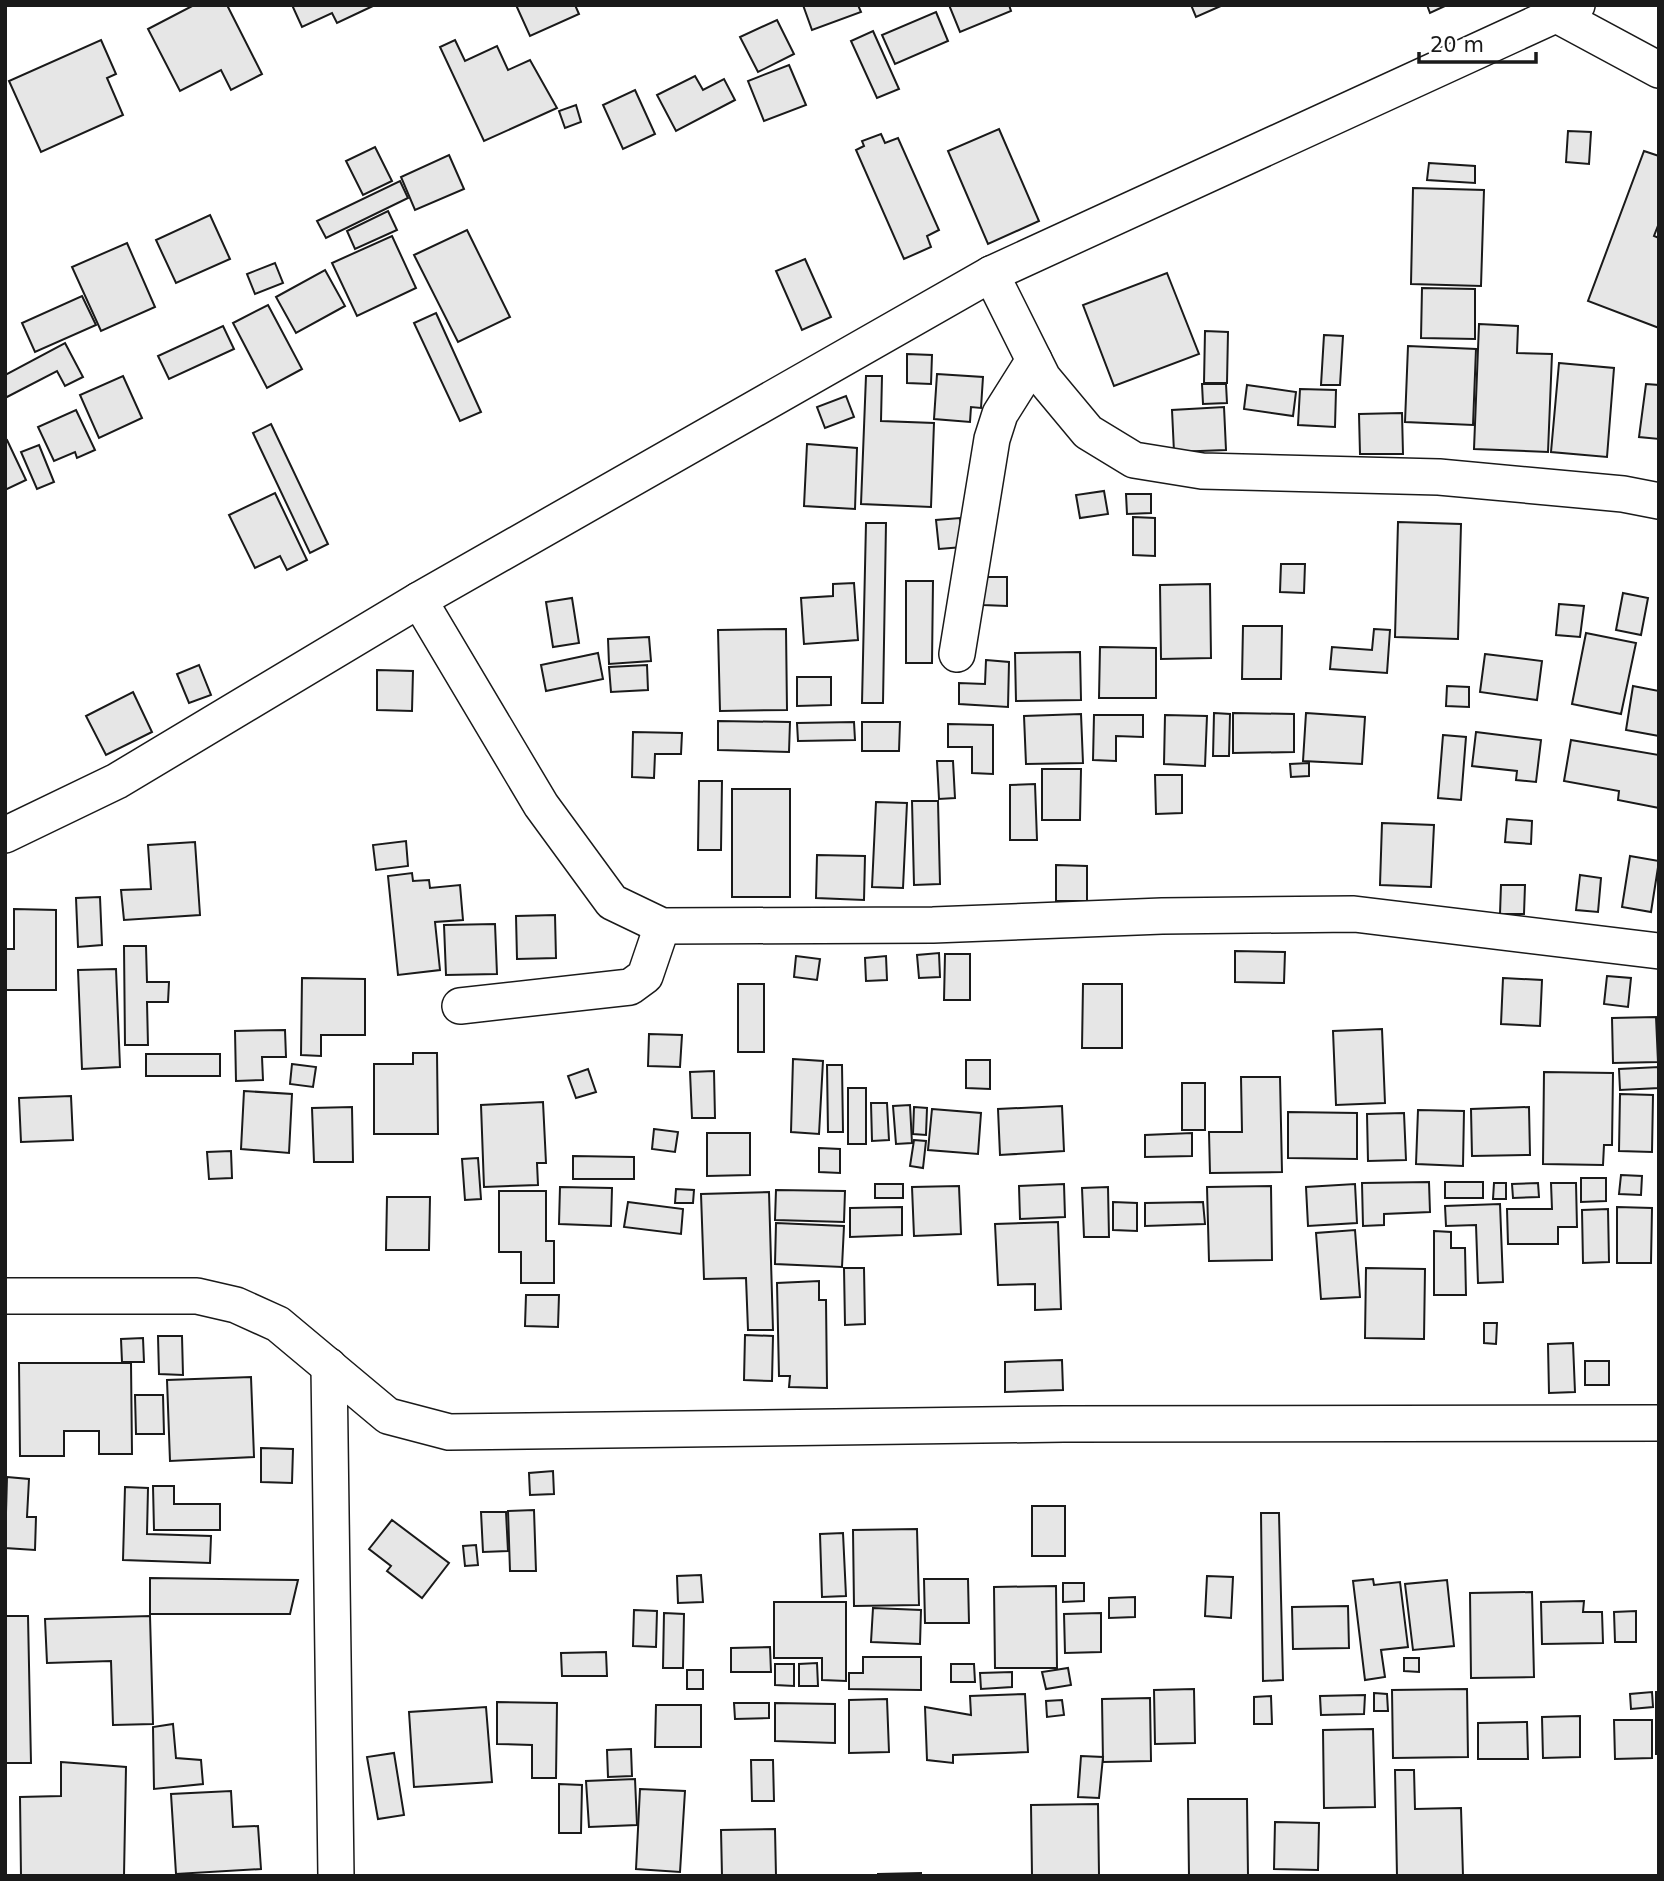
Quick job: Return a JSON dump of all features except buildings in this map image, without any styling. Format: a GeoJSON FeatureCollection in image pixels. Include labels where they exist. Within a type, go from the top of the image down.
{"type":"FeatureCollection","features":[{"type":"Feature","properties":{"kind":"street"},"geometry":{"type":"LineString","coordinates":[[5,835],[117,781],[419,600],[991,274],[1567,10],[1659,70]]}},
{"type":"Feature","properties":{"kind":"street"},"geometry":{"type":"LineString","coordinates":[[991,274],[1044,379],[1088,432],[1134,460],[1202,471],[1439,477],[1623,494],[1659,501]]}},
{"type":"Feature","properties":{"kind":"street"},"geometry":{"type":"LineString","coordinates":[[957,654],[992,439],[1000,414],[1034,360]]}},
{"type":"Feature","properties":{"kind":"street"},"geometry":{"type":"LineString","coordinates":[[419,600],[541,805],[612,902],[662,926],[933,925],[1163,916],[1354,914],[1659,951]]}},
{"type":"Feature","properties":{"kind":"street"},"geometry":{"type":"LineString","coordinates":[[460,1006],[630,987],[646,976],[662,926]]}},
{"type":"Feature","properties":{"kind":"street"},"geometry":{"type":"LineString","coordinates":[[5,1296],[197,1296],[236,1305],[278,1324],[388,1416],[449,1432],[1064,1424],[1659,1423]]}},
{"type":"Feature","properties":{"kind":"street"},"geometry":{"type":"LineString","coordinates":[[329,1366],[336,1876]]}}]}
